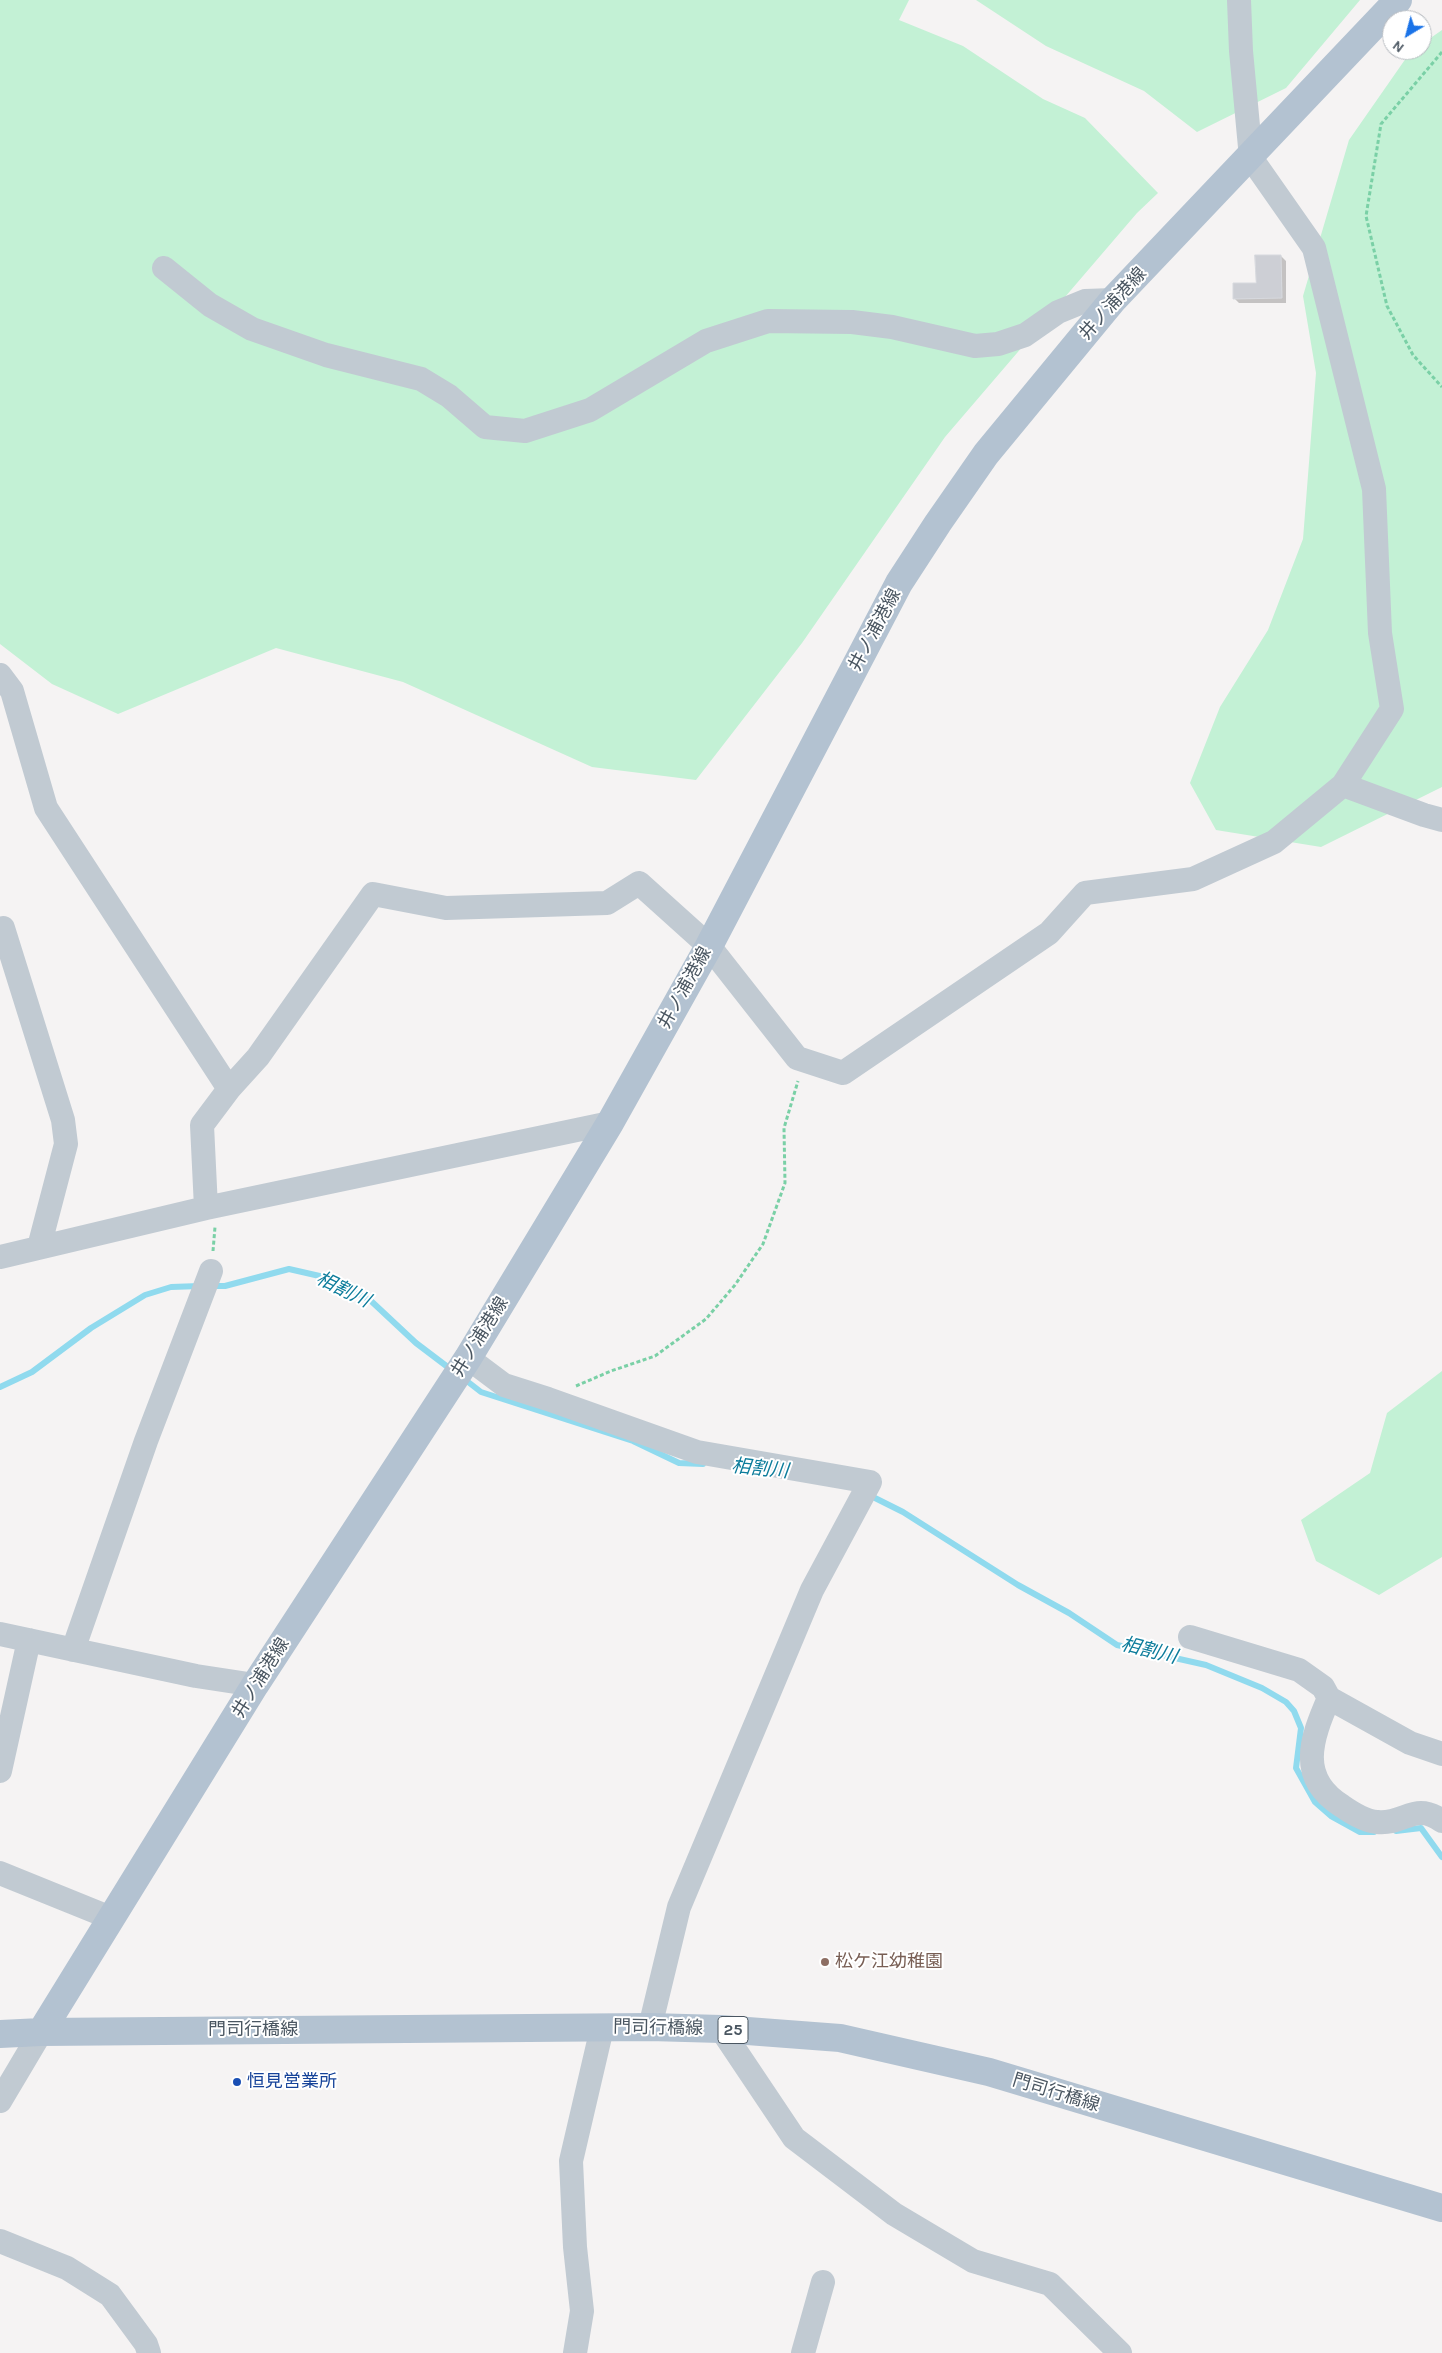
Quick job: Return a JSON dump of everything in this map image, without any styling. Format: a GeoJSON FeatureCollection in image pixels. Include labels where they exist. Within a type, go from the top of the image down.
{"type":"FeatureCollection","features":[{"type":"Feature","properties":{"kind":"main road","name":"井ノ浦港線"},"geometry":{"type":"LineString","coordinates":[[41,2032],[255,1686],[468,1358],[610,1123],[709,946],[899,583],[938,523],[986,454],[1114,300],[1398,0]]}},
{"type":"Feature","properties":{"kind":"main road","name":"門司行橋線"},"geometry":{"type":"LineString","coordinates":[[0,2034],[41,2032],[650,2027],[721,2029],[840,2038],[989,2072],[1442,2208]]}},
{"type":"Feature","properties":{"kind":"street"},"geometry":{"type":"LineString","coordinates":[[212,1207],[202,1125],[229,1089],[258,1057],[373,894],[446,908],[607,903],[639,883],[709,946],[797,1058],[804,1062],[843,1073],[1049,933],[1085,893],[1193,879],[1274,842],[1343,785],[1392,709],[1380,632],[1374,489],[1314,248],[1250,158],[1241,51],[1239,0]]}},
{"type":"Feature","properties":{"kind":"street"},"geometry":{"type":"LineString","coordinates":[[164,268],[210,305],[252,329],[326,355],[421,380],[449,396],[485,427],[525,431],[590,410],[706,342],[768,321],[852,322],[892,327],[975,346],[998,344],[1026,335],[1058,312],[1085,301],[1114,300]]}},
{"type":"Feature","properties":{"kind":"street"},"geometry":{"type":"LineString","coordinates":[[0,675],[12,691],[46,808],[229,1089]]}},
{"type":"Feature","properties":{"kind":"street"},"geometry":{"type":"LineString","coordinates":[[1343,785],[1424,816],[1442,820]]}},
{"type":"Feature","properties":{"kind":"street"},"geometry":{"type":"LineString","coordinates":[[4,928],[63,1120],[66,1144],[39,1248]]}},
{"type":"Feature","properties":{"kind":"street"},"geometry":{"type":"LineString","coordinates":[[0,1257],[212,1207],[610,1123]]}},
{"type":"Feature","properties":{"kind":"street"},"geometry":{"type":"LineString","coordinates":[[74,1650],[146,1441],[210,1271]]}},
{"type":"Feature","properties":{"kind":"street"},"geometry":{"type":"LineString","coordinates":[[468,1358],[504,1385],[697,1452],[870,1482],[812,1590],[679,1907],[650,2027]]}},
{"type":"Feature","properties":{"kind":"street"},"geometry":{"type":"LineString","coordinates":[[0,1634],[255,1686]]}},
{"type":"Feature","properties":{"kind":"street"},"geometry":{"type":"LineString","coordinates":[[1190,1636],[1299,1670],[1323,1687],[1328,1698],[1410,1743],[1442,1754]]}},
{"type":"Feature","properties":{"kind":"street"},"geometry":{"type":"LineString","coordinates":[[0,1771],[3,1745],[29,1640]]}},
{"type":"Feature","properties":{"kind":"street"},"geometry":{"type":"LineString","coordinates":[[1328,1698],[1314,1732],[1312,1769],[1321,1789],[1332,1800],[1354,1814],[1376,1822],[1396,1821],[1415,1813],[1430,1813],[1442,1821]]}},
{"type":"Feature","properties":{"kind":"street"},"geometry":{"type":"LineString","coordinates":[[0,1872],[112,1918]]}},
{"type":"Feature","properties":{"kind":"street"},"geometry":{"type":"LineString","coordinates":[[576,2353],[582,2311],[575,2247],[571,2161],[602,2028]]}},
{"type":"Feature","properties":{"kind":"street"},"geometry":{"type":"LineString","coordinates":[[721,2029],[794,2138],[894,2214],[972,2262],[1050,2284],[1120,2353]]}},
{"type":"Feature","properties":{"kind":"street"},"geometry":{"type":"LineString","coordinates":[[0,2101],[41,2032]]}},
{"type":"Feature","properties":{"kind":"street"},"geometry":{"type":"LineString","coordinates":[[0,2241],[67,2268],[110,2295],[146,2344],[149,2353]]}},
{"type":"Feature","properties":{"kind":"street"},"geometry":{"type":"LineString","coordinates":[[802,2353],[824,2282]]}},
{"type":"Feature","properties":{"kind":"path"},"geometry":{"type":"LineString","coordinates":[[1442,52],[1381,124],[1366,216],[1387,306],[1413,354],[1442,386]]}},
{"type":"Feature","properties":{"kind":"path"},"geometry":{"type":"LineString","coordinates":[[548,1399],[611,1371],[655,1356],[706,1319],[734,1285],[764,1244],[785,1183],[784,1128],[804,1062]]}},
{"type":"Feature","properties":{"kind":"path"},"geometry":{"type":"LineString","coordinates":[[210,1271],[212,1207]]}},
{"type":"Feature","properties":{"kind":"green space"},"geometry":{"type":"Polygon","coordinates":[[[0,0],[909,0],[899,20],[963,46],[1043,99],[1085,118],[1158,193],[1137,213],[945,437],[802,643],[696,780],[592,767],[403,682],[276,648],[118,714],[52,684],[0,644],[0,0]]]}},
{"type":"Feature","properties":{"kind":"green space"},"geometry":{"type":"Polygon","coordinates":[[[976,0],[1360,0],[1286,88],[1197,132],[1144,91],[1046,46],[976,0]]]}},
{"type":"Feature","properties":{"kind":"green space"},"geometry":{"type":"Polygon","coordinates":[[[1442,30],[1442,787],[1321,847],[1216,830],[1190,783],[1220,707],[1268,630],[1303,539],[1316,373],[1303,296],[1349,140],[1405,60],[1432,60],[1432,37],[1442,30]]]}},
{"type":"Feature","properties":{"kind":"green space"},"geometry":{"type":"Polygon","coordinates":[[[1442,1371],[1442,1557],[1379,1595],[1316,1561],[1301,1520],[1370,1473],[1387,1413],[1442,1371]]]}},
{"type":"Feature","properties":{"kind":"building"},"geometry":{"type":"Polygon","coordinates":[[[1255,255],[1281,255],[1282,298],[1233,299],[1233,283],[1256,283],[1255,255]]]}},
{"type":"Feature","properties":{"kind":"waterway","name":"相割川"},"geometry":{"type":"LineString","coordinates":[[210,1286],[225,1286],[289,1269],[324,1277],[370,1300],[416,1343],[453,1371]]}},
{"type":"Feature","properties":{"kind":"waterway","name":"相割川"},"geometry":{"type":"LineString","coordinates":[[0,1387],[32,1372],[91,1328],[145,1295],[171,1287],[200,1286]]}},
{"type":"Feature","properties":{"kind":"waterway","name":"相割川"},"geometry":{"type":"LineString","coordinates":[[463,1378],[481,1392],[633,1441],[679,1463],[703,1464]]}},
{"type":"Feature","properties":{"kind":"waterway","name":"相割川"},"geometry":{"type":"LineString","coordinates":[[869,1495],[903,1512],[1018,1585],[1069,1613],[1117,1645],[1206,1665],[1262,1688],[1286,1702],[1294,1711],[1301,1728],[1296,1768],[1315,1802],[1331,1816],[1360,1832],[1374,1832]]}},
{"type":"Feature","properties":{"kind":"waterway","name":"相割川"},"geometry":{"type":"LineString","coordinates":[[1396,1831],[1421,1828],[1442,1857]]}},
{"type":"Feature","properties":{"kind":"place","name":"松ケ江幼稚園"},"geometry":{"type":"Point","coordinates":[825,1962]}},
{"type":"Feature","properties":{"kind":"place","name":"恒見営業所"},"geometry":{"type":"Point","coordinates":[237,2082]}}]}
